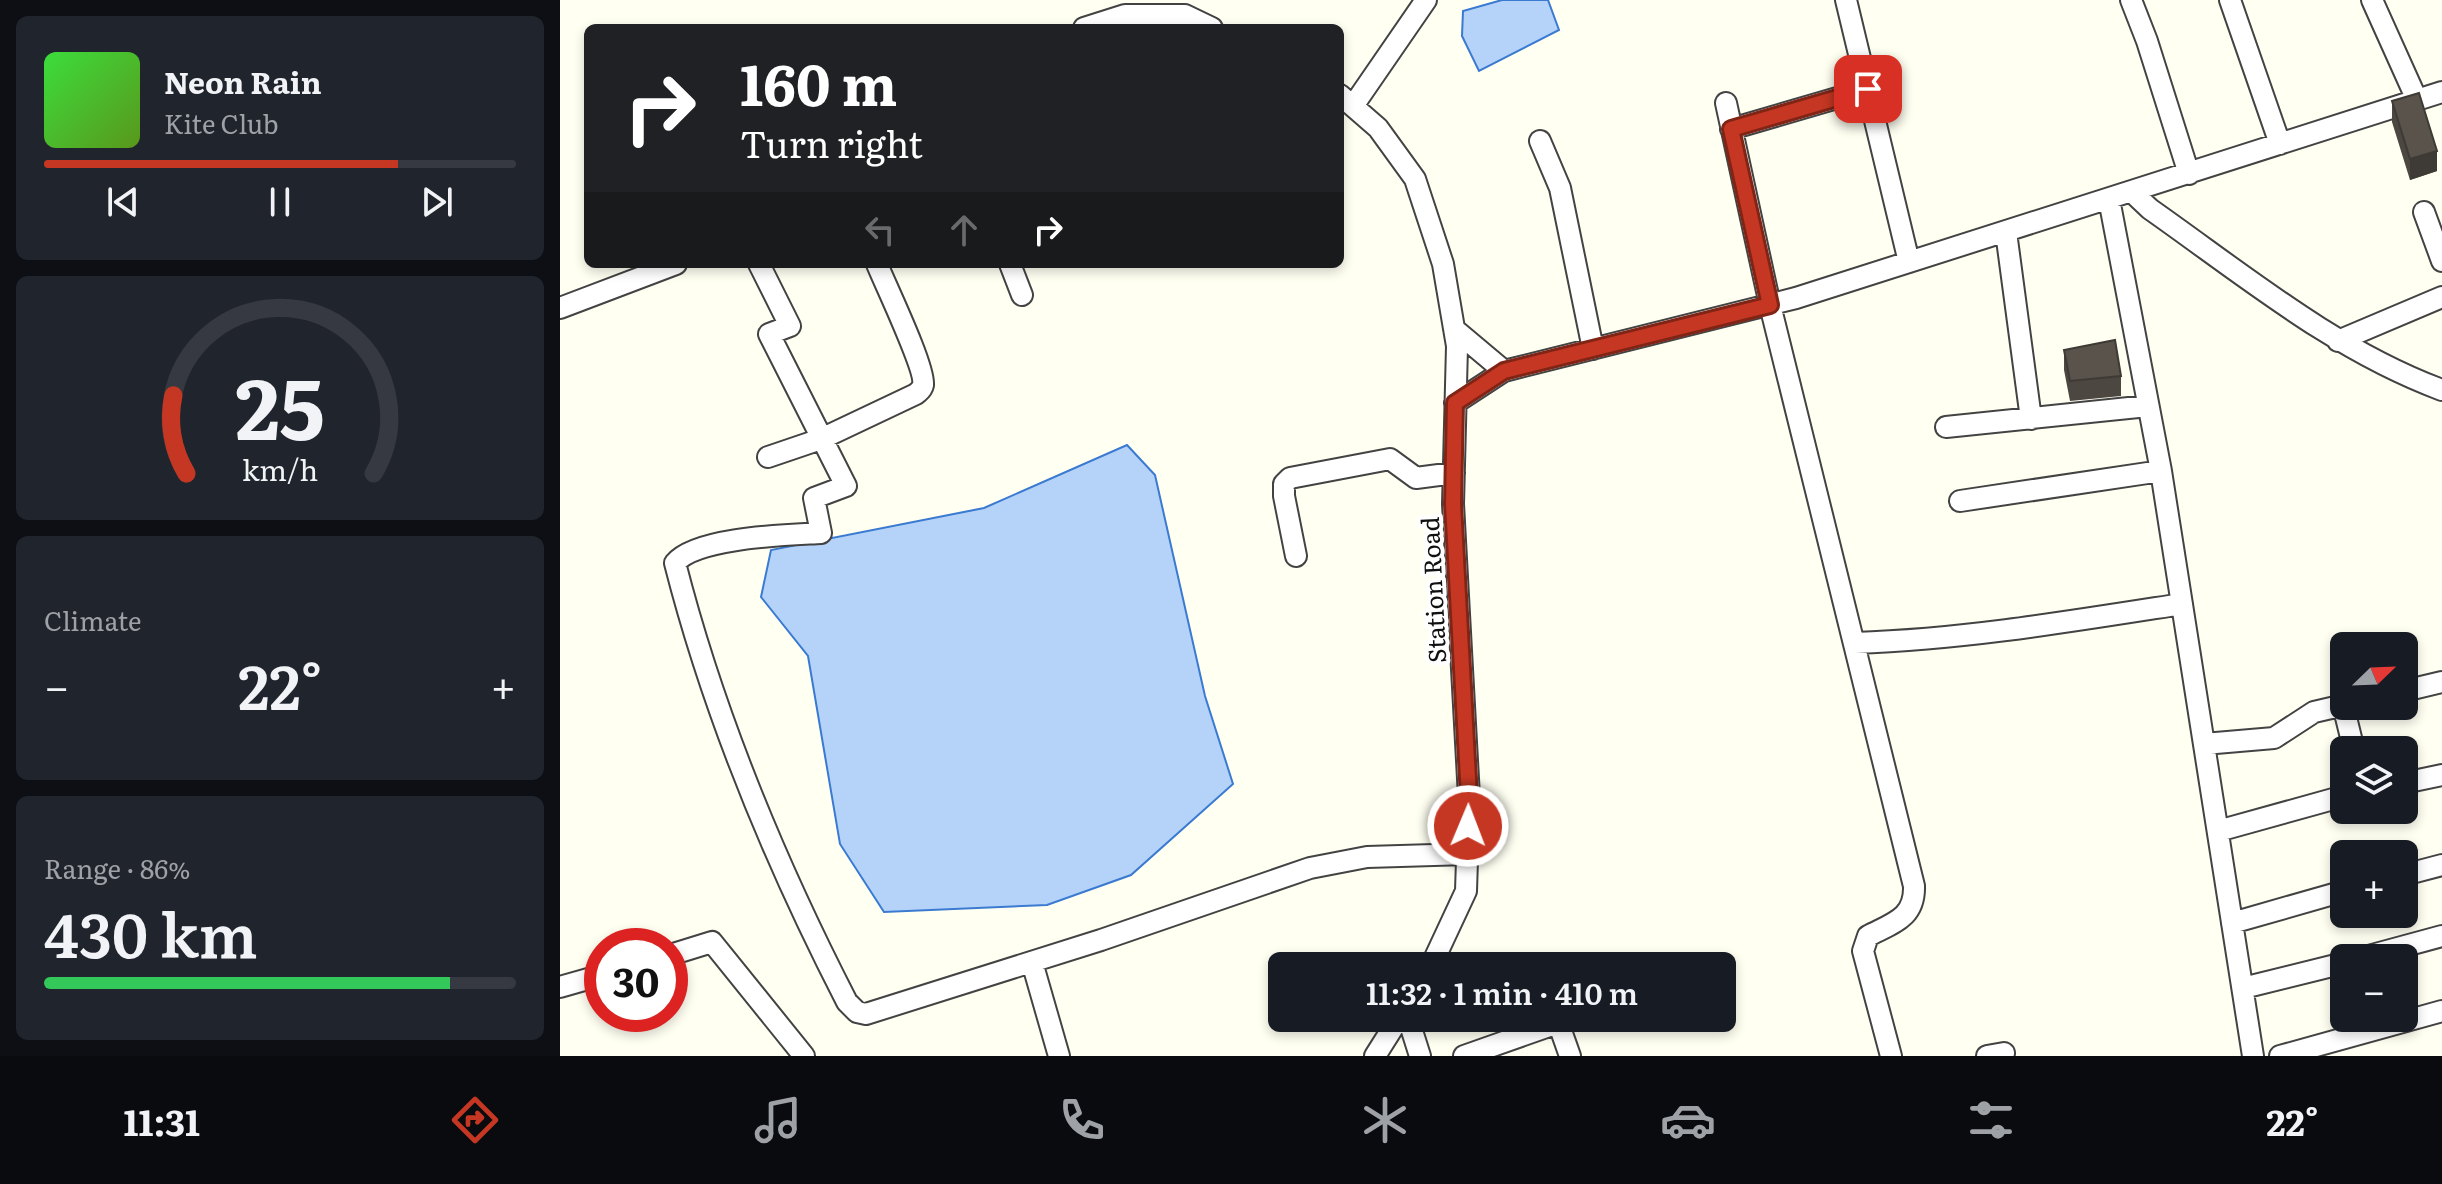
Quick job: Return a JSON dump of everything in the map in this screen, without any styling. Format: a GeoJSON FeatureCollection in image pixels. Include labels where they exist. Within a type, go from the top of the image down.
{"type":"FeatureCollection","features":[{"type":"Feature","properties":{"kind":"street"},"geometry":{"type":"LineString","coordinates":[[1347,101],[1426,0]]}},
{"type":"Feature","properties":{"kind":"street"},"geometry":{"type":"LineString","coordinates":[[1846,0],[1909,262]]}},
{"type":"Feature","properties":{"kind":"street"},"geometry":{"type":"LineString","coordinates":[[2131,0],[2189,174]]}},
{"type":"Feature","properties":{"kind":"street"},"geometry":{"type":"LineString","coordinates":[[2230,0],[2280,144]]}},
{"type":"Feature","properties":{"kind":"street"},"geometry":{"type":"LineString","coordinates":[[2372,0],[2417,100]]}},
{"type":"Feature","properties":{"kind":"street"},"geometry":{"type":"LineString","coordinates":[[1089,24],[1107,10],[1125,15],[1183,7],[1206,24]]}},
{"type":"Feature","properties":{"kind":"street"},"geometry":{"type":"LineString","coordinates":[[1731,129],[1868,89]]}},
{"type":"Feature","properties":{"kind":"street"},"geometry":{"type":"LineString","coordinates":[[1455,403],[1504,371],[1770,305],[2442,92]]}},
{"type":"Feature","properties":{"kind":"street","name":"Station Road"},"geometry":{"type":"LineString","coordinates":[[1347,101],[1378,128],[1415,179],[1443,264],[1457,346],[1453,504],[1469,797],[1466,891],[1438,952]]}},
{"type":"Feature","properties":{"kind":"street"},"geometry":{"type":"LineString","coordinates":[[1726,103],[1770,305],[1914,886],[1914,902],[1906,915],[1868,936],[1863,951],[1891,1056]]}},
{"type":"Feature","properties":{"kind":"street"},"geometry":{"type":"LineString","coordinates":[[1540,141],[1560,188],[1593,349]]}},
{"type":"Feature","properties":{"kind":"street"},"geometry":{"type":"LineString","coordinates":[[2132,192],[2150,209],[2338,341],[2386,368],[2442,390]]}},
{"type":"Feature","properties":{"kind":"street"},"geometry":{"type":"LineString","coordinates":[[2109,199],[2161,471],[2253,1056]]}},
{"type":"Feature","properties":{"kind":"street"},"geometry":{"type":"LineString","coordinates":[[2424,212],[2442,261]]}},
{"type":"Feature","properties":{"kind":"street"},"geometry":{"type":"LineString","coordinates":[[2006,232],[2031,419]]}},
{"type":"Feature","properties":{"kind":"street"},"geometry":{"type":"LineString","coordinates":[[560,308],[665,268]]}},
{"type":"Feature","properties":{"kind":"street"},"geometry":{"type":"LineString","coordinates":[[761,268],[790,326],[769,334],[846,486],[814,498],[821,533],[757,537],[724,543],[696,551],[675,563],[711,686],[756,809],[811,932],[847,1002],[857,1012],[866,1014],[1032,962],[1310,868],[1367,857],[1467,854]]}},
{"type":"Feature","properties":{"kind":"street"},"geometry":{"type":"LineString","coordinates":[[768,457],[821,439],[922,389],[924,383],[919,365],[879,268]]}},
{"type":"Feature","properties":{"kind":"street"},"geometry":{"type":"LineString","coordinates":[[1012,268],[1022,295]]}},
{"type":"Feature","properties":{"kind":"street"},"geometry":{"type":"LineString","coordinates":[[2338,341],[2442,297]]}},
{"type":"Feature","properties":{"kind":"street"},"geometry":{"type":"LineString","coordinates":[[1454,329],[1504,371]]}},
{"type":"Feature","properties":{"kind":"street"},"geometry":{"type":"LineString","coordinates":[[1946,427],[2148,406]]}},
{"type":"Feature","properties":{"kind":"street"},"geometry":{"type":"LineString","coordinates":[[1296,556],[1284,496],[1284,484],[1290,478],[1390,459],[1416,478],[1454,473]]}},
{"type":"Feature","properties":{"kind":"street"},"geometry":{"type":"LineString","coordinates":[[1960,501],[2161,471]]}},
{"type":"Feature","properties":{"kind":"street"},"geometry":{"type":"LineString","coordinates":[[1855,643],[1977,635],[2182,604]]}},
{"type":"Feature","properties":{"kind":"street"},"geometry":{"type":"LineString","coordinates":[[2418,688],[2442,682]]}},
{"type":"Feature","properties":{"kind":"street"},"geometry":{"type":"LineString","coordinates":[[2204,744],[2274,738],[2314,712],[2330,708]]}},
{"type":"Feature","properties":{"kind":"street"},"geometry":{"type":"LineString","coordinates":[[2418,780],[2442,775]]}},
{"type":"Feature","properties":{"kind":"street"},"geometry":{"type":"LineString","coordinates":[[2218,831],[2330,800]]}},
{"type":"Feature","properties":{"kind":"street"},"geometry":{"type":"LineString","coordinates":[[2418,871],[2442,865]]}},
{"type":"Feature","properties":{"kind":"street"},"geometry":{"type":"LineString","coordinates":[[2232,923],[2330,895]]}},
{"type":"Feature","properties":{"kind":"street"},"geometry":{"type":"LineString","coordinates":[[2413,944],[2442,936]]}},
{"type":"Feature","properties":{"kind":"street"},"geometry":{"type":"LineString","coordinates":[[688,949],[712,942],[804,1056]]}},
{"type":"Feature","properties":{"kind":"street"},"geometry":{"type":"LineString","coordinates":[[1032,962],[1059,1056]]}},
{"type":"Feature","properties":{"kind":"street"},"geometry":{"type":"LineString","coordinates":[[2243,988],[2330,966]]}},
{"type":"Feature","properties":{"kind":"street"},"geometry":{"type":"LineString","coordinates":[[560,987],[584,980]]}},
{"type":"Feature","properties":{"kind":"street"},"geometry":{"type":"LineString","coordinates":[[2280,1056],[2442,1011]]}},
{"type":"Feature","properties":{"kind":"street"},"geometry":{"type":"LineString","coordinates":[[1375,1056],[1390,1032]]}},
{"type":"Feature","properties":{"kind":"street"},"geometry":{"type":"LineString","coordinates":[[1412,1032],[1420,1056]]}},
{"type":"Feature","properties":{"kind":"street"},"geometry":{"type":"LineString","coordinates":[[1464,1056],[1531,1032]]}},
{"type":"Feature","properties":{"kind":"street"},"geometry":{"type":"LineString","coordinates":[[1567,1032],[1570,1056]]}},
{"type":"Feature","properties":{"kind":"water"},"geometry":{"type":"Polygon","coordinates":[[[1502,0],[1548,0],[1559,30],[1479,71],[1462,36],[1463,11],[1502,0]]]}},
{"type":"Feature","properties":{"kind":"water"},"geometry":{"type":"Polygon","coordinates":[[[1127,445],[1155,475],[1205,696],[1233,784],[1131,875],[1047,905],[884,912],[840,844],[808,656],[761,597],[771,550],[984,508],[1127,445]]]}},
{"type":"Feature","properties":{"kind":"building"},"geometry":{"type":"Polygon","coordinates":[[[2419,93],[2437,151],[2410,159],[2392,101],[2419,93]]]}},
{"type":"Feature","properties":{"kind":"building"},"geometry":{"type":"Polygon","coordinates":[[[2115,340],[2121,376],[2070,381],[2064,350],[2115,340]]]}},
{"type":"Feature","properties":{"kind":"route"},"geometry":{"type":"LineString","coordinates":[[1468,826],[1453,504],[1455,403],[1504,371],[1770,305],[1731,129],[1868,89]]}}]}
